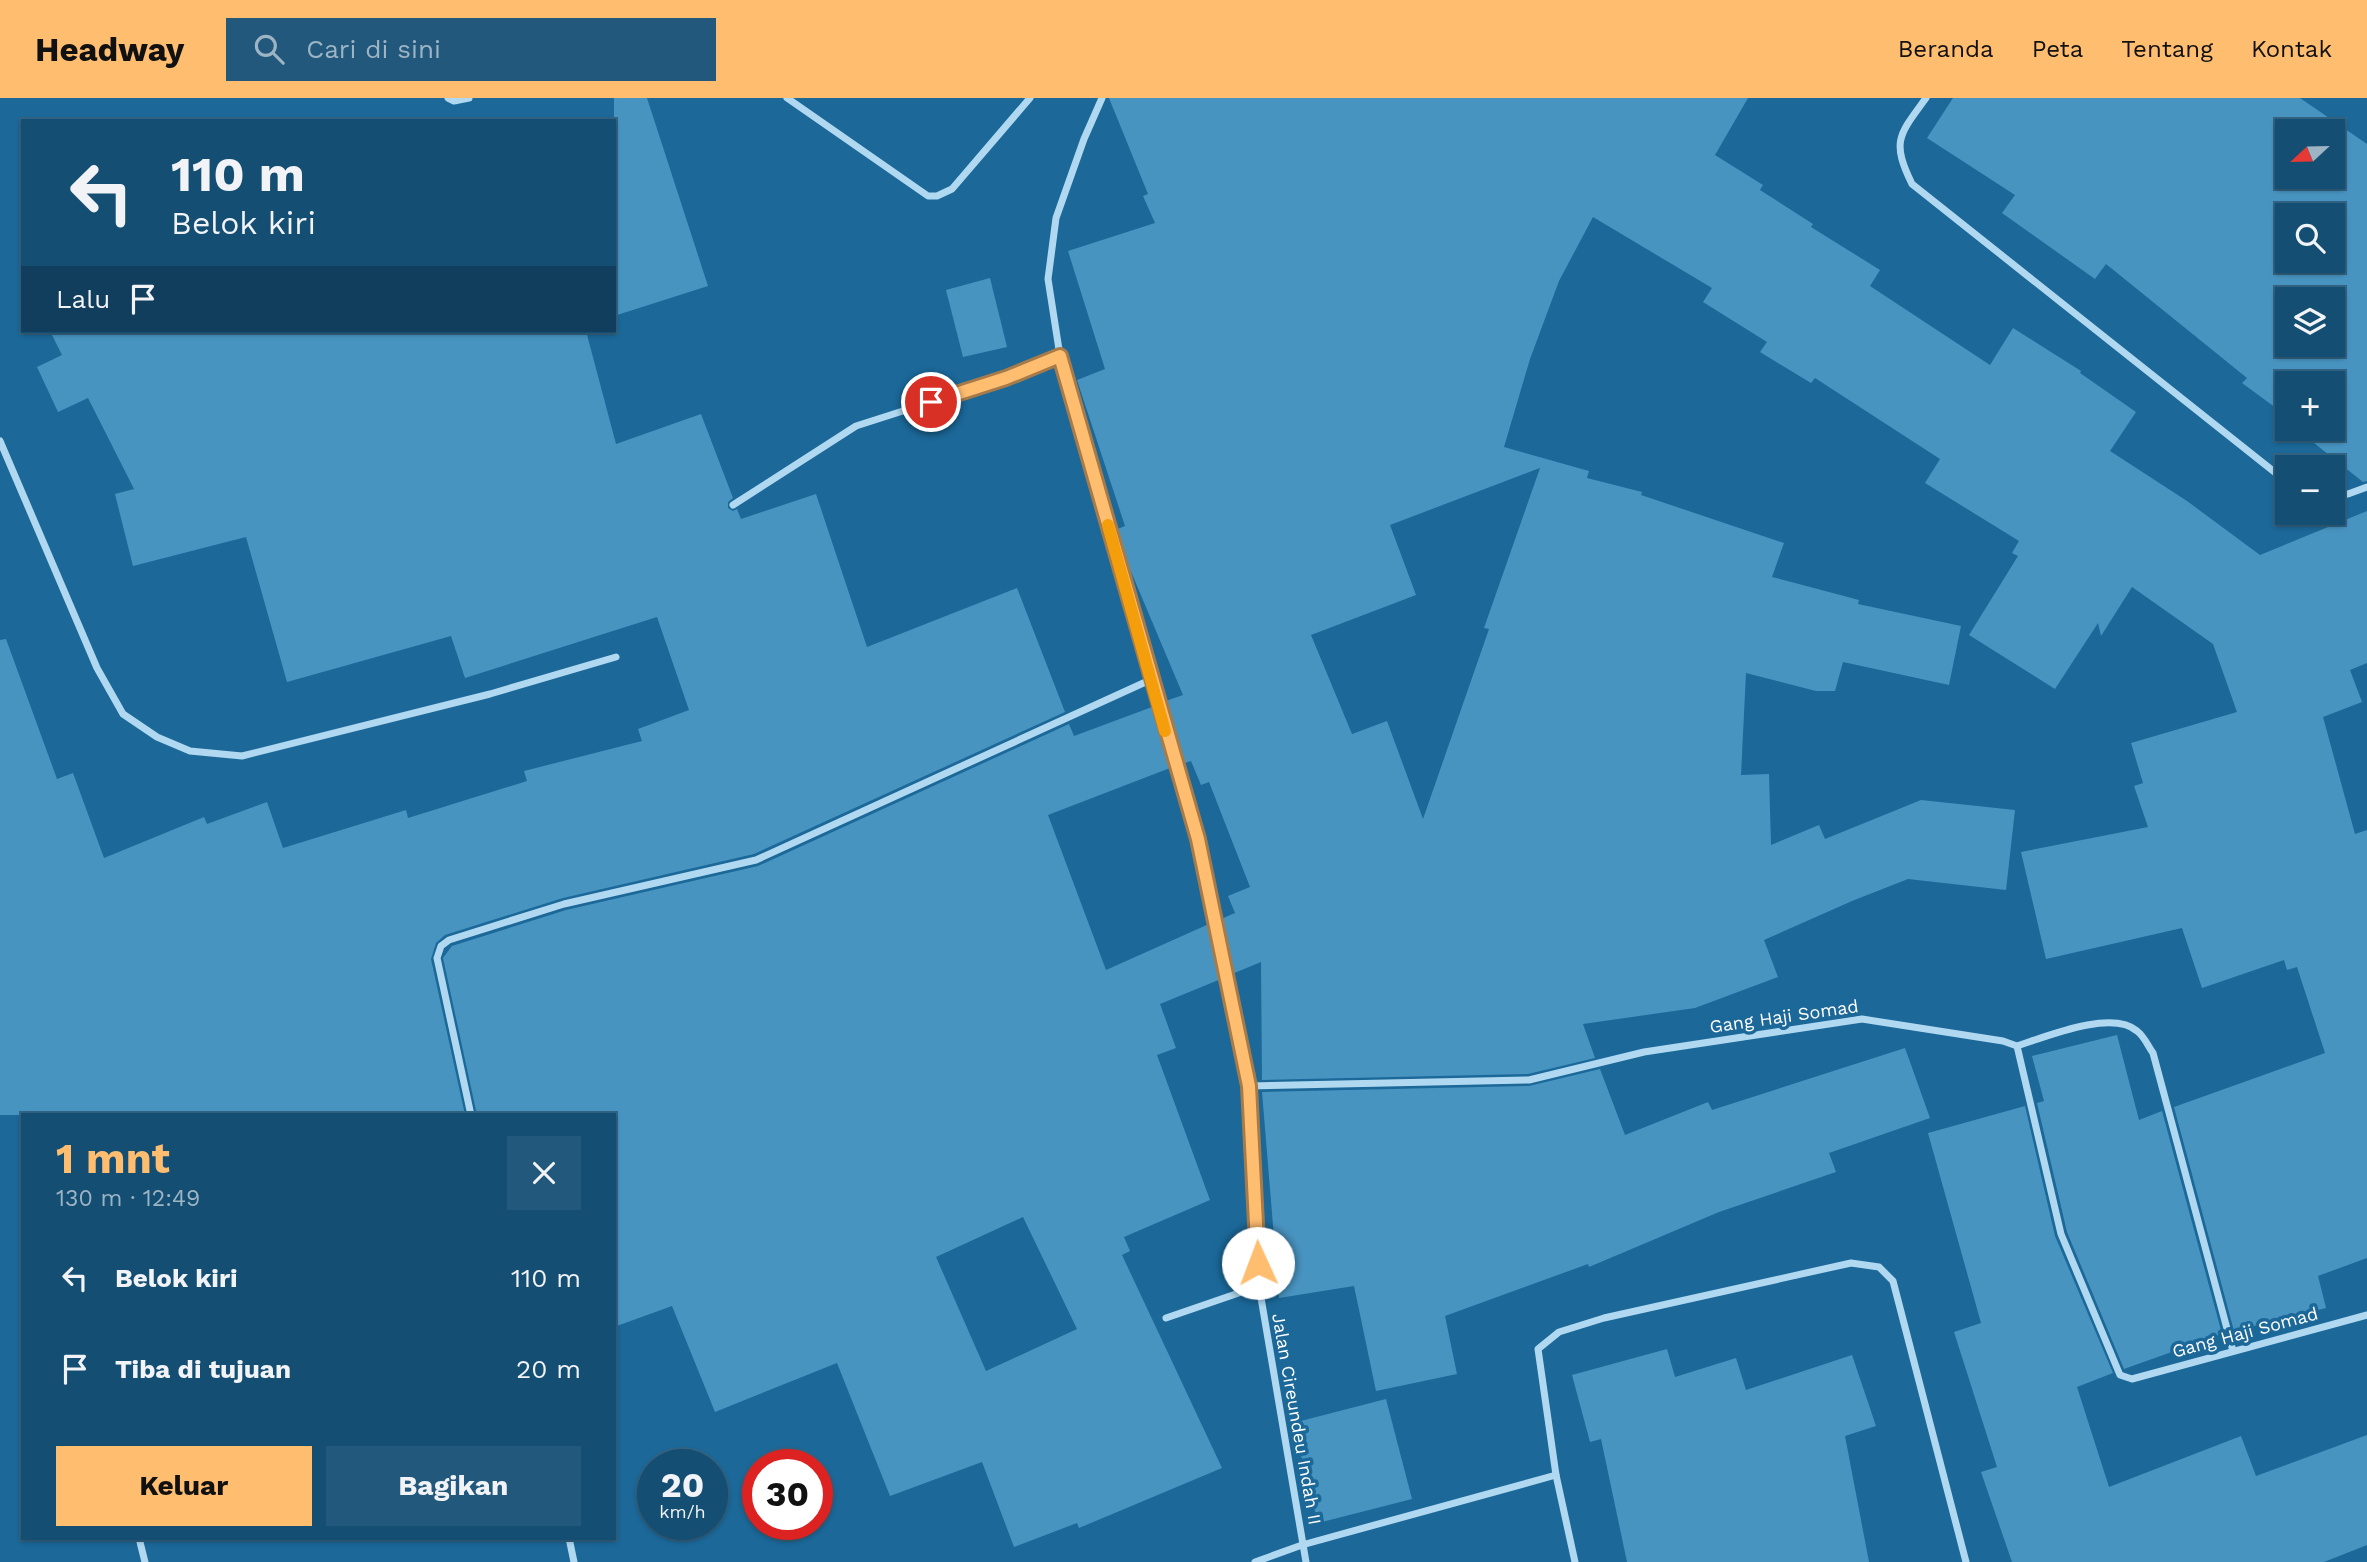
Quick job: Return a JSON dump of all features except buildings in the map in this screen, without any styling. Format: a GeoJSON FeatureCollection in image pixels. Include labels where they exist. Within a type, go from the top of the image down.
{"type":"FeatureCollection","features":[{"type":"Feature","properties":{"kind":"street"},"geometry":{"type":"LineString","coordinates":[[448,98],[454,101],[469,98]]}},
{"type":"Feature","properties":{"kind":"street"},"geometry":{"type":"LineString","coordinates":[[787,98],[928,195],[937,196],[952,189],[1030,98]]}},
{"type":"Feature","properties":{"kind":"street","name":"Jalan Cireundeu Indah II"},"geometry":{"type":"LineString","coordinates":[[1102,98],[1084,139],[1056,218],[1048,279],[1060,356],[1150,680],[1198,839],[1249,1086],[1259,1286],[1306,1562]]}},
{"type":"Feature","properties":{"kind":"street"},"geometry":{"type":"LineString","coordinates":[[1926,98],[1903,129],[1898,156],[1912,184],[2275,472]]}},
{"type":"Feature","properties":{"kind":"street"},"geometry":{"type":"LineString","coordinates":[[733,505],[856,426],[1006,378],[1060,356]]}},
{"type":"Feature","properties":{"kind":"street"},"geometry":{"type":"LineString","coordinates":[[0,441],[97,668],[123,714],[156,737],[190,751],[242,757],[490,694],[616,657]]}},
{"type":"Feature","properties":{"kind":"street"},"geometry":{"type":"LineString","coordinates":[[2345,494],[2367,487]]}},
{"type":"Feature","properties":{"kind":"street"},"geometry":{"type":"LineString","coordinates":[[471,1113],[437,958],[441,946],[449,940],[564,904],[755,860],[1150,680]]}},
{"type":"Feature","properties":{"kind":"street","name":"Gang Haji Somad"},"geometry":{"type":"LineString","coordinates":[[1249,1086],[1528,1080],[1644,1052],[1862,1019],[2004,1041],[2017,1046],[2061,1234],[2118,1372],[2132,1378],[2367,1315]]}},
{"type":"Feature","properties":{"kind":"street"},"geometry":{"type":"LineString","coordinates":[[2017,1046],[2088,1024],[2116,1023],[2137,1030],[2142,1037],[2153,1053],[2164,1088],[2233,1351]]}},
{"type":"Feature","properties":{"kind":"street"},"geometry":{"type":"LineString","coordinates":[[1575,1562],[1556,1475],[1538,1349],[1559,1332],[1604,1318],[1851,1263],[1879,1267],[1893,1282],[1966,1562]]}},
{"type":"Feature","properties":{"kind":"street"},"geometry":{"type":"LineString","coordinates":[[1166,1318],[1259,1286]]}},
{"type":"Feature","properties":{"kind":"street"},"geometry":{"type":"LineString","coordinates":[[1255,1562],[1303,1545],[1556,1475]]}},
{"type":"Feature","properties":{"kind":"street"},"geometry":{"type":"LineString","coordinates":[[140,1540],[145,1562]]}},
{"type":"Feature","properties":{"kind":"street"},"geometry":{"type":"LineString","coordinates":[[569,1540],[574,1562]]}},
{"type":"Feature","properties":{"kind":"slow traffic"},"geometry":{"type":"LineString","coordinates":[[1108,525],[1165,731]]}},
{"type":"Feature","properties":{"kind":"route"},"geometry":{"type":"LineString","coordinates":[[931,402],[1006,378],[1060,356],[1150,680],[1198,839],[1249,1086],[1258,1263]]}}]}
